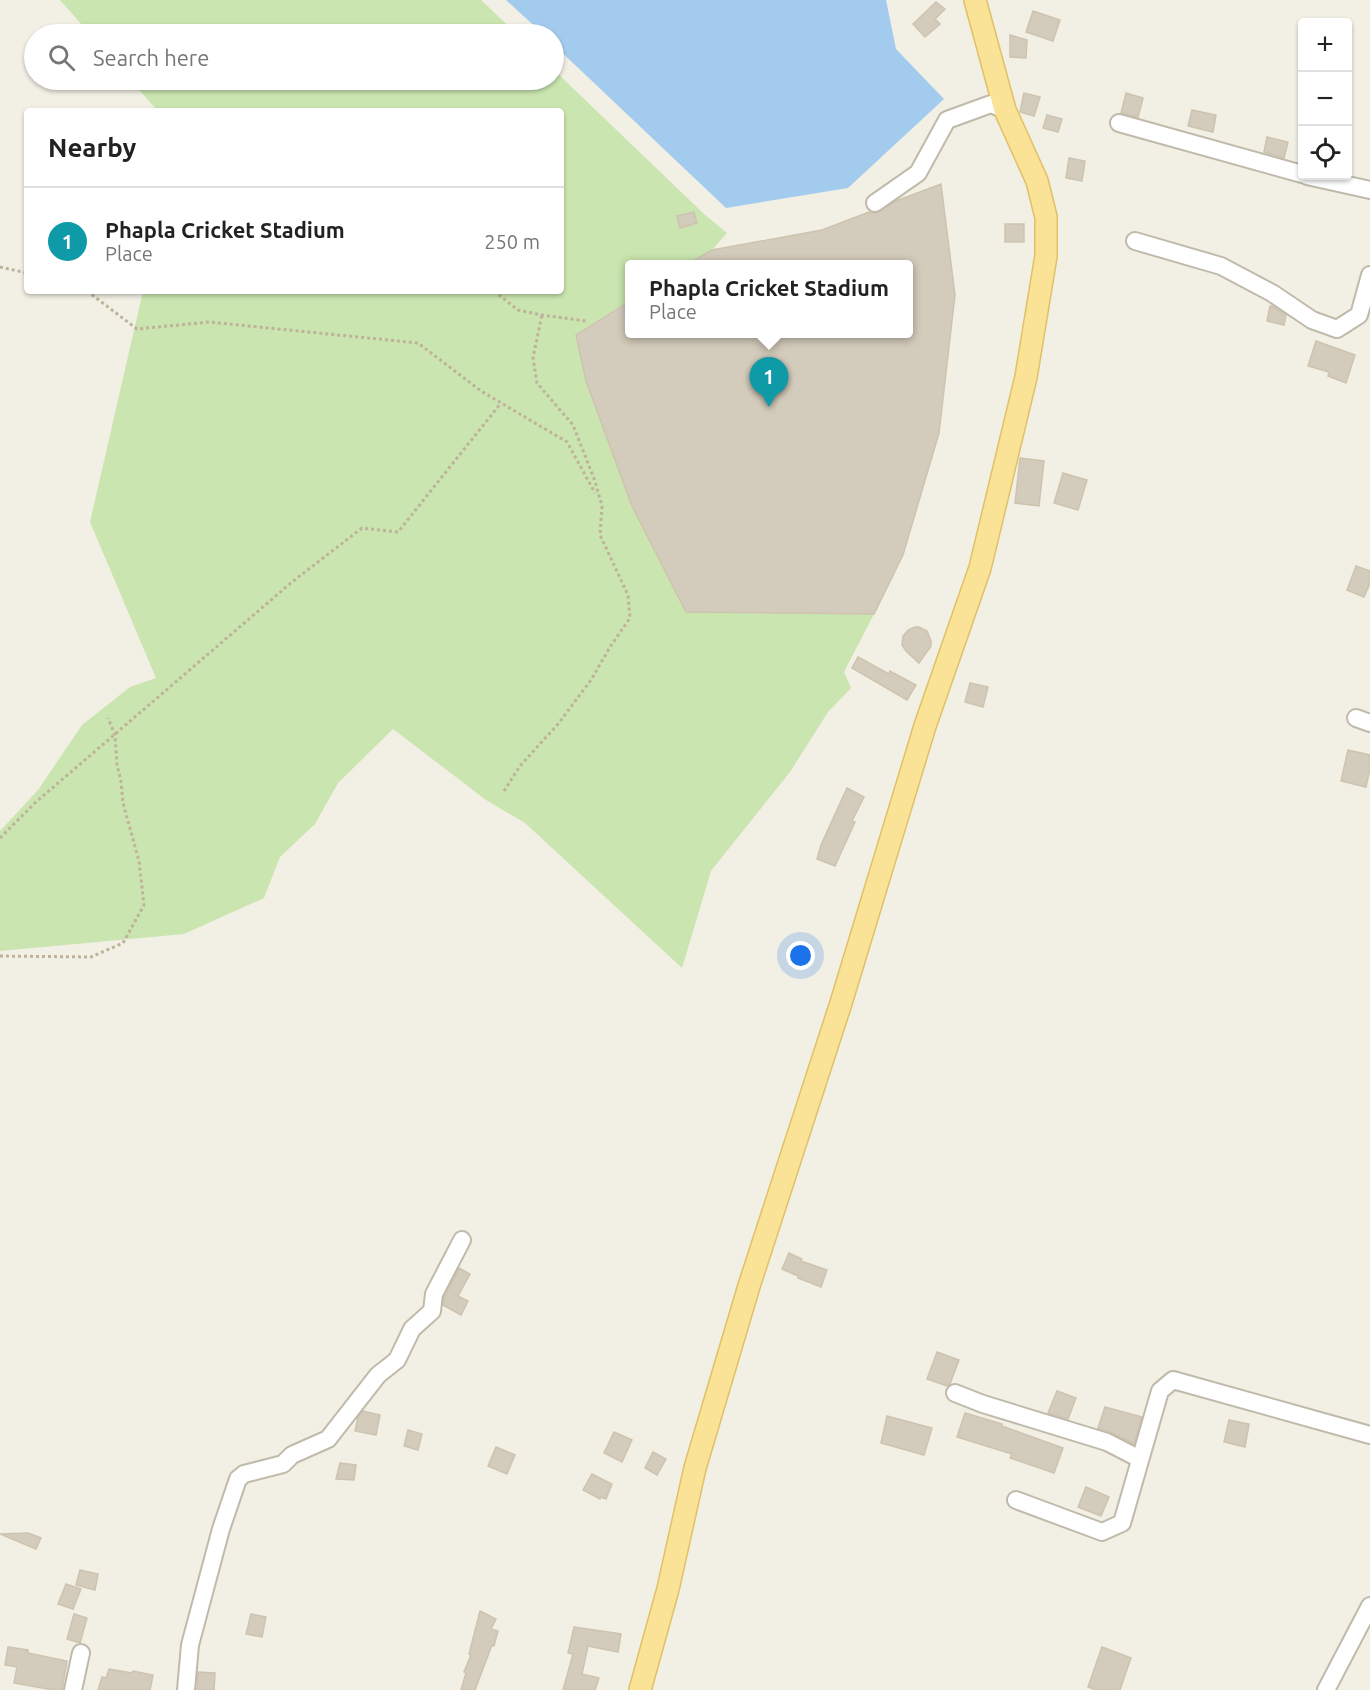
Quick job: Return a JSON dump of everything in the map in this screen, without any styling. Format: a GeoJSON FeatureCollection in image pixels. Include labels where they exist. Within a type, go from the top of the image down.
{"type":"FeatureCollection","features":[{"type":"Feature","properties":{"kind":"main road"},"geometry":{"type":"LineString","coordinates":[[640,1690],[668,1589],[698,1456],[749,1286],[841,1003],[925,726],[980,568],[1026,377],[1046,256],[1046,217],[1037,181],[1005,110],[975,0]]}},
{"type":"Feature","properties":{"kind":"street"},"geometry":{"type":"LineString","coordinates":[[875,203],[918,173],[947,120],[991,104],[1005,110]]}},
{"type":"Feature","properties":{"kind":"street"},"geometry":{"type":"LineString","coordinates":[[1119,123],[1298,173]]}},
{"type":"Feature","properties":{"kind":"street"},"geometry":{"type":"LineString","coordinates":[[1325,180],[1370,190]]}},
{"type":"Feature","properties":{"kind":"street"},"geometry":{"type":"LineString","coordinates":[[1135,241],[1221,266],[1272,293],[1312,320],[1337,328],[1359,315],[1370,275]]}},
{"type":"Feature","properties":{"kind":"street"},"geometry":{"type":"LineString","coordinates":[[186,1690],[190,1645],[221,1529],[238,1479],[244,1474],[283,1464],[292,1455],[328,1439],[378,1375],[397,1360],[412,1329],[432,1311],[434,1294],[462,1240]]}},
{"type":"Feature","properties":{"kind":"street"},"geometry":{"type":"LineString","coordinates":[[1016,1500],[1102,1532],[1122,1523],[1160,1391],[1173,1380],[1370,1435]]}},
{"type":"Feature","properties":{"kind":"street"},"geometry":{"type":"LineString","coordinates":[[955,1393],[983,1404],[1107,1442],[1140,1459]]}},
{"type":"Feature","properties":{"kind":"street"},"geometry":{"type":"LineString","coordinates":[[1326,1690],[1370,1606]]}},
{"type":"Feature","properties":{"kind":"street"},"geometry":{"type":"LineString","coordinates":[[73,1690],[81,1653]]}},
{"type":"Feature","properties":{"kind":"path"},"geometry":{"type":"LineString","coordinates":[[0,267],[24,272]]}},
{"type":"Feature","properties":{"kind":"path"},"geometry":{"type":"LineString","coordinates":[[91,294],[137,329],[209,322],[418,343],[481,391],[567,442],[595,493]]}},
{"type":"Feature","properties":{"kind":"path"},"geometry":{"type":"LineString","coordinates":[[498,294],[518,310],[586,321]]}},
{"type":"Feature","properties":{"kind":"path"},"geometry":{"type":"LineString","coordinates":[[504,791],[520,766],[558,724],[591,680],[630,618],[628,595],[600,535],[603,506],[573,425],[537,383],[533,358],[542,315]]}},
{"type":"Feature","properties":{"kind":"path"},"geometry":{"type":"LineString","coordinates":[[0,838],[36,802],[292,582],[362,528],[398,532],[501,403]]}},
{"type":"Feature","properties":{"kind":"path"},"geometry":{"type":"LineString","coordinates":[[0,956],[91,957],[123,943],[144,905],[140,861],[123,803],[115,735],[108,717]]}},
{"type":"Feature","properties":{"kind":"green space"},"geometry":{"type":"Polygon","coordinates":[[[60,0],[481,0],[506,24],[81,24],[60,0]]]}},
{"type":"Feature","properties":{"kind":"green space"},"geometry":{"type":"Polygon","coordinates":[[[564,80],[704,214],[727,233],[712,250],[695,260],[625,260],[625,304],[576,335],[586,381],[632,506],[686,612],[874,614],[844,672],[851,688],[828,712],[790,772],[711,871],[682,968],[525,823],[486,800],[393,729],[338,783],[315,824],[280,857],[264,898],[184,934],[0,951],[0,831],[38,790],[82,725],[130,687],[156,678],[90,522],[142,294],[564,294],[564,108],[155,108],[139,90],[564,90],[564,80]]]}},
{"type":"Feature","properties":{"kind":"water"},"geometry":{"type":"Polygon","coordinates":[[[506,0],[886,0],[896,49],[944,99],[848,188],[726,208],[564,54],[564,24],[532,24],[506,0]]]}},
{"type":"Feature","properties":{"kind":"building"},"geometry":{"type":"Polygon","coordinates":[[[936,2],[945,9],[935,19],[940,24],[925,37],[913,24],[936,2]]]}},
{"type":"Feature","properties":{"kind":"building"},"geometry":{"type":"Polygon","coordinates":[[[1033,11],[1060,20],[1053,41],[1026,32],[1033,11]]]}},
{"type":"Feature","properties":{"kind":"building"},"geometry":{"type":"Polygon","coordinates":[[[1010,35],[1027,40],[1026,58],[1010,57],[1010,35]]]}},
{"type":"Feature","properties":{"kind":"building"},"geometry":{"type":"Polygon","coordinates":[[[1024,93],[1040,97],[1034,116],[1020,112],[1024,93]]]}},
{"type":"Feature","properties":{"kind":"building"},"geometry":{"type":"Polygon","coordinates":[[[1126,93],[1143,98],[1138,117],[1121,113],[1126,93]]]}},
{"type":"Feature","properties":{"kind":"building"},"geometry":{"type":"Polygon","coordinates":[[[1192,110],[1216,115],[1213,132],[1188,126],[1192,110]]]}},
{"type":"Feature","properties":{"kind":"building"},"geometry":{"type":"Polygon","coordinates":[[[1047,115],[1062,119],[1058,132],[1043,128],[1047,115]]]}},
{"type":"Feature","properties":{"kind":"building"},"geometry":{"type":"Polygon","coordinates":[[[1267,137],[1288,142],[1284,158],[1264,152],[1267,137]]]}},
{"type":"Feature","properties":{"kind":"building"},"geometry":{"type":"Polygon","coordinates":[[[1069,158],[1085,161],[1082,181],[1066,178],[1069,158]]]}},
{"type":"Feature","properties":{"kind":"building"},"geometry":{"type":"Polygon","coordinates":[[[941,184],[955,295],[939,433],[903,555],[874,614],[686,612],[632,506],[586,381],[576,335],[625,304],[625,338],[913,338],[913,260],[695,260],[712,250],[822,230],[869,212],[876,213],[896,201],[941,184]]]}},
{"type":"Feature","properties":{"kind":"building"},"geometry":{"type":"Polygon","coordinates":[[[694,212],[697,223],[680,228],[677,216],[694,212]]]}},
{"type":"Feature","properties":{"kind":"building"},"geometry":{"type":"Polygon","coordinates":[[[1005,224],[1024,224],[1024,242],[1005,242],[1005,224]]]}},
{"type":"Feature","properties":{"kind":"building"},"geometry":{"type":"Polygon","coordinates":[[[1270,306],[1286,315],[1284,325],[1267,321],[1270,306]]]}},
{"type":"Feature","properties":{"kind":"building"},"geometry":{"type":"Polygon","coordinates":[[[1316,341],[1355,355],[1346,383],[1328,376],[1329,372],[1308,366],[1316,341]]]}},
{"type":"Feature","properties":{"kind":"building"},"geometry":{"type":"Polygon","coordinates":[[[1020,458],[1044,461],[1039,506],[1015,503],[1020,458]]]}},
{"type":"Feature","properties":{"kind":"building"},"geometry":{"type":"Polygon","coordinates":[[[1063,473],[1087,480],[1078,510],[1054,503],[1063,473]]]}},
{"type":"Feature","properties":{"kind":"building"},"geometry":{"type":"Polygon","coordinates":[[[1356,566],[1370,571],[1370,583],[1364,597],[1347,590],[1356,566]]]}},
{"type":"Feature","properties":{"kind":"building"},"geometry":{"type":"Polygon","coordinates":[[[915,627],[927,631],[931,641],[931,646],[919,663],[902,645],[903,636],[915,627]]]}},
{"type":"Feature","properties":{"kind":"building"},"geometry":{"type":"Polygon","coordinates":[[[858,657],[889,674],[890,671],[916,685],[907,700],[852,668],[858,657]]]}},
{"type":"Feature","properties":{"kind":"building"},"geometry":{"type":"Polygon","coordinates":[[[970,683],[988,687],[983,707],[965,702],[970,683]]]}},
{"type":"Feature","properties":{"kind":"building"},"geometry":{"type":"Polygon","coordinates":[[[1348,750],[1370,755],[1366,787],[1341,781],[1348,750]]]}},
{"type":"Feature","properties":{"kind":"building"},"geometry":{"type":"Polygon","coordinates":[[[847,788],[864,797],[835,866],[817,859],[847,788]]]}},
{"type":"Feature","properties":{"kind":"building"},"geometry":{"type":"Polygon","coordinates":[[[789,1253],[802,1259],[801,1261],[827,1270],[821,1287],[782,1269],[789,1253]]]}},
{"type":"Feature","properties":{"kind":"building"},"geometry":{"type":"Polygon","coordinates":[[[459,1268],[470,1274],[458,1296],[468,1301],[461,1315],[443,1305],[444,1297],[459,1268]]]}},
{"type":"Feature","properties":{"kind":"building"},"geometry":{"type":"Polygon","coordinates":[[[937,1352],[959,1360],[950,1384],[947,1386],[927,1379],[937,1352]]]}},
{"type":"Feature","properties":{"kind":"building"},"geometry":{"type":"Polygon","coordinates":[[[1057,1391],[1076,1398],[1068,1419],[1048,1413],[1057,1391]]]}},
{"type":"Feature","properties":{"kind":"building"},"geometry":{"type":"Polygon","coordinates":[[[1105,1407],[1142,1417],[1134,1444],[1098,1428],[1105,1407]]]}},
{"type":"Feature","properties":{"kind":"building"},"geometry":{"type":"Polygon","coordinates":[[[363,1411],[380,1415],[376,1435],[355,1431],[358,1417],[363,1411]]]}},
{"type":"Feature","properties":{"kind":"building"},"geometry":{"type":"Polygon","coordinates":[[[965,1413],[1002,1424],[1002,1426],[1063,1448],[1054,1473],[1010,1458],[1012,1454],[957,1437],[965,1413]]]}},
{"type":"Feature","properties":{"kind":"building"},"geometry":{"type":"Polygon","coordinates":[[[887,1416],[932,1428],[924,1455],[881,1443],[887,1416]]]}},
{"type":"Feature","properties":{"kind":"building"},"geometry":{"type":"Polygon","coordinates":[[[1229,1420],[1249,1424],[1245,1447],[1224,1442],[1229,1420]]]}},
{"type":"Feature","properties":{"kind":"building"},"geometry":{"type":"Polygon","coordinates":[[[408,1430],[422,1434],[418,1450],[404,1446],[408,1430]]]}},
{"type":"Feature","properties":{"kind":"building"},"geometry":{"type":"Polygon","coordinates":[[[614,1432],[632,1440],[622,1462],[604,1453],[614,1432]]]}},
{"type":"Feature","properties":{"kind":"building"},"geometry":{"type":"Polygon","coordinates":[[[496,1447],[515,1455],[507,1474],[488,1466],[496,1447]]]}},
{"type":"Feature","properties":{"kind":"building"},"geometry":{"type":"Polygon","coordinates":[[[653,1452],[666,1459],[657,1475],[645,1468],[653,1452]]]}},
{"type":"Feature","properties":{"kind":"building"},"geometry":{"type":"Polygon","coordinates":[[[340,1463],[356,1465],[354,1480],[336,1479],[340,1463]]]}},
{"type":"Feature","properties":{"kind":"building"},"geometry":{"type":"Polygon","coordinates":[[[592,1474],[612,1484],[606,1499],[601,1497],[600,1499],[583,1490],[592,1474]]]}},
{"type":"Feature","properties":{"kind":"building"},"geometry":{"type":"Polygon","coordinates":[[[1086,1487],[1109,1497],[1101,1516],[1078,1507],[1086,1487]]]}},
{"type":"Feature","properties":{"kind":"building"},"geometry":{"type":"Polygon","coordinates":[[[28,1533],[41,1538],[36,1549],[0,1534],[28,1533]]]}},
{"type":"Feature","properties":{"kind":"building"},"geometry":{"type":"Polygon","coordinates":[[[80,1570],[98,1574],[95,1590],[76,1585],[80,1570]]]}},
{"type":"Feature","properties":{"kind":"building"},"geometry":{"type":"Polygon","coordinates":[[[66,1584],[81,1589],[73,1609],[58,1604],[66,1584]]]}},
{"type":"Feature","properties":{"kind":"building"},"geometry":{"type":"Polygon","coordinates":[[[480,1611],[496,1619],[491,1629],[498,1631],[475,1690],[461,1690],[466,1673],[464,1672],[471,1655],[469,1654],[480,1611]]]}},
{"type":"Feature","properties":{"kind":"building"},"geometry":{"type":"Polygon","coordinates":[[[74,1614],[87,1618],[80,1643],[67,1639],[74,1614]]]}},
{"type":"Feature","properties":{"kind":"building"},"geometry":{"type":"Polygon","coordinates":[[[251,1614],[266,1617],[262,1637],[246,1634],[251,1614]]]}},
{"type":"Feature","properties":{"kind":"building"},"geometry":{"type":"Polygon","coordinates":[[[574,1627],[621,1634],[618,1652],[588,1646],[582,1674],[599,1678],[595,1690],[563,1690],[573,1654],[568,1653],[574,1627]]]}},
{"type":"Feature","properties":{"kind":"building"},"geometry":{"type":"Polygon","coordinates":[[[8,1647],[67,1661],[62,1690],[14,1683],[17,1667],[5,1665],[8,1647]]]}},
{"type":"Feature","properties":{"kind":"building"},"geometry":{"type":"Polygon","coordinates":[[[1102,1647],[1131,1658],[1120,1690],[1096,1690],[1088,1687],[1102,1647]]]}},
{"type":"Feature","properties":{"kind":"building"},"geometry":{"type":"Polygon","coordinates":[[[109,1669],[153,1675],[150,1690],[98,1690],[102,1677],[106,1678],[109,1669]]]}},
{"type":"Feature","properties":{"kind":"building"},"geometry":{"type":"Polygon","coordinates":[[[198,1672],[215,1673],[214,1690],[197,1690],[198,1672]]]}},
{"type":"Feature","properties":{"kind":"place","name":"Phapla Cricket Stadium"},"geometry":{"type":"Point","coordinates":[769,407]}}]}
